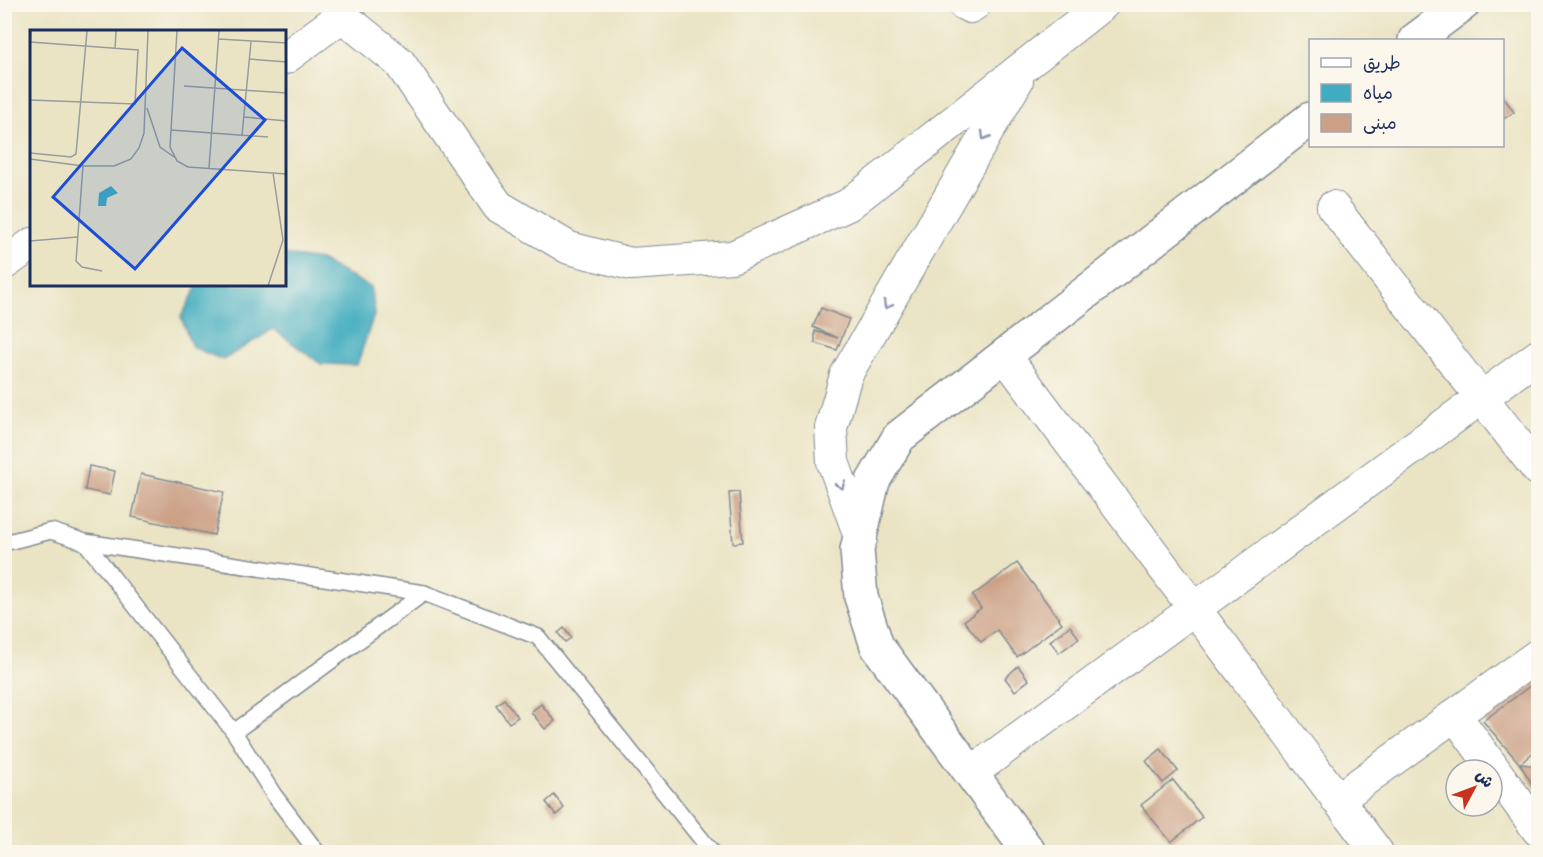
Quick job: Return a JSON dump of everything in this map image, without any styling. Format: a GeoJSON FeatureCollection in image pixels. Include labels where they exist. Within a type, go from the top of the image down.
{"type":"FeatureCollection","features":[{"type":"Feature","properties":{"kind":"street"},"geometry":{"type":"LineString","coordinates":[[964,4],[970,7],[975,4]]}},
{"type":"Feature","properties":{"kind":"street"},"geometry":{"type":"LineString","coordinates":[[286,57],[338,10],[399,62],[498,206],[569,248],[631,264],[732,257],[848,205],[1102,4]]}},
{"type":"Feature","properties":{"kind":"street"},"geometry":{"type":"LineString","coordinates":[[1416,39],[1463,4]]}},
{"type":"Feature","properties":{"kind":"street"},"geometry":{"type":"LineString","coordinates":[[861,539],[833,462],[831,428],[846,375],[1025,67]]}},
{"type":"Feature","properties":{"kind":"street"},"geometry":{"type":"LineString","coordinates":[[1029,852],[877,646],[861,597],[857,550],[873,481],[899,437],[1309,121]]}},
{"type":"Feature","properties":{"kind":"street"},"geometry":{"type":"LineString","coordinates":[[1333,207],[1539,470]]}},
{"type":"Feature","properties":{"kind":"street"},"geometry":{"type":"LineString","coordinates":[[4,264],[30,245]]}},
{"type":"Feature","properties":{"kind":"street"},"geometry":{"type":"LineString","coordinates":[[1005,356],[1377,852]]}},
{"type":"Feature","properties":{"kind":"street"},"geometry":{"type":"LineString","coordinates":[[971,773],[1539,356]]}},
{"type":"Feature","properties":{"kind":"street"},"geometry":{"type":"LineString","coordinates":[[1337,800],[1539,655]]}},
{"type":"Feature","properties":{"kind":"street"},"geometry":{"type":"LineString","coordinates":[[1455,715],[1539,830]]}},
{"type":"Feature","properties":{"kind":"lane"},"geometry":{"type":"LineString","coordinates":[[4,543],[51,531],[85,542],[424,592],[538,637],[712,852]]}},
{"type":"Feature","properties":{"kind":"lane"},"geometry":{"type":"LineString","coordinates":[[85,542],[234,732],[274,795],[317,852]]}},
{"type":"Feature","properties":{"kind":"lane"},"geometry":{"type":"LineString","coordinates":[[234,732],[424,592]]}},
{"type":"Feature","properties":{"kind":"water"},"geometry":{"type":"Polygon","coordinates":[[[286,255],[320,260],[370,287],[375,312],[357,365],[321,364],[273,329],[223,360],[192,347],[181,317],[197,286],[286,286],[286,255]]]}},
{"type":"Feature","properties":{"kind":"building"},"geometry":{"type":"Polygon","coordinates":[[[1504,98],[1514,112],[1504,119],[1504,98]]]}},
{"type":"Feature","properties":{"kind":"building"},"geometry":{"type":"Polygon","coordinates":[[[821,308],[849,319],[837,350],[815,343],[815,331],[838,338],[813,327],[821,308]]]}},
{"type":"Feature","properties":{"kind":"building"},"geometry":{"type":"Polygon","coordinates":[[[89,466],[115,471],[110,495],[85,490],[89,466]]]}},
{"type":"Feature","properties":{"kind":"building"},"geometry":{"type":"Polygon","coordinates":[[[141,474],[224,492],[214,535],[132,517],[141,474]]]}},
{"type":"Feature","properties":{"kind":"building"},"geometry":{"type":"Polygon","coordinates":[[[739,492],[743,542],[733,543],[729,493],[739,492]]]}},
{"type":"Feature","properties":{"kind":"building"},"geometry":{"type":"Polygon","coordinates":[[[1017,563],[1062,623],[1017,657],[997,630],[981,642],[964,621],[981,608],[972,596],[1017,563]]]}},
{"type":"Feature","properties":{"kind":"building"},"geometry":{"type":"Polygon","coordinates":[[[1070,626],[1079,638],[1059,653],[1050,641],[1070,626]]]}},
{"type":"Feature","properties":{"kind":"building"},"geometry":{"type":"Polygon","coordinates":[[[564,628],[571,638],[565,642],[558,633],[564,628]]]}},
{"type":"Feature","properties":{"kind":"building"},"geometry":{"type":"Polygon","coordinates":[[[1018,666],[1029,680],[1015,691],[1005,678],[1018,666]]]}},
{"type":"Feature","properties":{"kind":"building"},"geometry":{"type":"Polygon","coordinates":[[[1538,680],[1538,748],[1520,764],[1483,721],[1538,680]]]}},
{"type":"Feature","properties":{"kind":"building"},"geometry":{"type":"Polygon","coordinates":[[[504,699],[518,717],[509,723],[496,705],[504,699]]]}},
{"type":"Feature","properties":{"kind":"building"},"geometry":{"type":"Polygon","coordinates":[[[541,704],[555,721],[545,729],[531,712],[541,704]]]}},
{"type":"Feature","properties":{"kind":"building"},"geometry":{"type":"Polygon","coordinates":[[[1161,749],[1178,771],[1163,783],[1146,761],[1161,749]]]}},
{"type":"Feature","properties":{"kind":"building"},"geometry":{"type":"Polygon","coordinates":[[[1520,764],[1538,766],[1538,794],[1520,764]]]}},
{"type":"Feature","properties":{"kind":"building"},"geometry":{"type":"Polygon","coordinates":[[[1173,780],[1202,817],[1171,842],[1141,805],[1173,780]]]}},
{"type":"Feature","properties":{"kind":"building"},"geometry":{"type":"Polygon","coordinates":[[[554,795],[564,808],[556,815],[546,802],[554,795]]]}}]}
